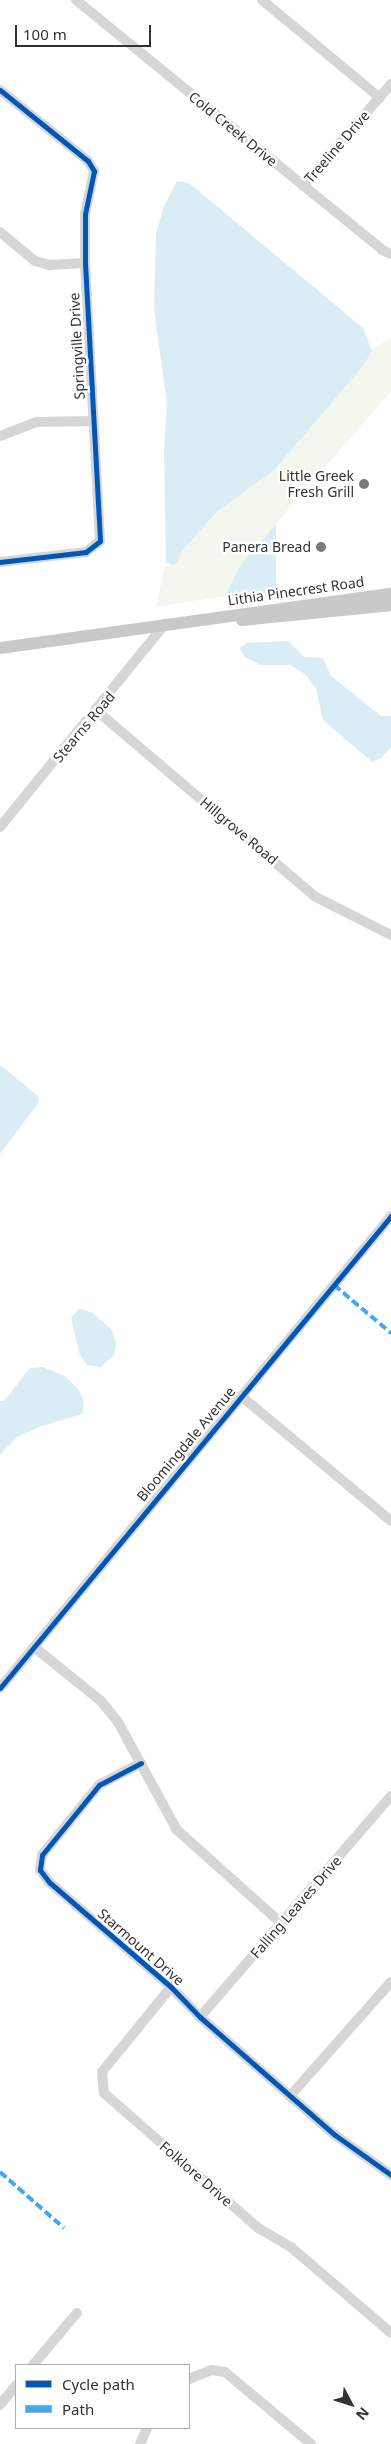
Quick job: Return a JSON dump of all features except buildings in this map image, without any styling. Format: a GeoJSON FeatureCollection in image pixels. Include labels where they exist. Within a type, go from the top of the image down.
{"type":"FeatureCollection","features":[{"type":"Feature","properties":{"kind":"main road","name":"Lithia Pinecrest Road"},"geometry":{"type":"LineString","coordinates":[[0,648],[95,633],[391,594]]}},
{"type":"Feature","properties":{"kind":"main road","name":"Lithia Pinecrest Road"},"geometry":{"type":"LineString","coordinates":[[204,620],[254,620],[391,605]]}},
{"type":"Feature","properties":{"kind":"main road","name":"Lithia Pinecrest Road"},"geometry":{"type":"LineString","coordinates":[[0,642],[95,633]]}},
{"type":"Feature","properties":{"kind":"street","name":"Cold Creek Drive"},"geometry":{"type":"LineString","coordinates":[[76,0],[382,250],[391,254]]}},
{"type":"Feature","properties":{"kind":"street"},"geometry":{"type":"LineString","coordinates":[[262,0],[380,98]]}},
{"type":"Feature","properties":{"kind":"street","name":"Treeline Drive"},"geometry":{"type":"LineString","coordinates":[[303,186],[391,84]]}},
{"type":"Feature","properties":{"kind":"street","name":"Springville Drive"},"geometry":{"type":"LineString","coordinates":[[0,90],[92,166],[94,175],[85,214],[84,263],[100,542],[86,552],[0,562]]}},
{"type":"Feature","properties":{"kind":"street"},"geometry":{"type":"LineString","coordinates":[[0,232],[35,261],[49,265],[84,263]]}},
{"type":"Feature","properties":{"kind":"street"},"geometry":{"type":"LineString","coordinates":[[0,436],[36,422],[93,421]]}},
{"type":"Feature","properties":{"kind":"street","name":"Stearns Road"},"geometry":{"type":"LineString","coordinates":[[0,827],[97,711],[165,624]]}},
{"type":"Feature","properties":{"kind":"street","name":"Hillgrove Road"},"geometry":{"type":"LineString","coordinates":[[97,711],[314,896],[391,935]]}},
{"type":"Feature","properties":{"kind":"street","name":"Bloomingdale Avenue"},"geometry":{"type":"LineString","coordinates":[[0,1688],[391,1216]]}},
{"type":"Feature","properties":{"kind":"street"},"geometry":{"type":"LineString","coordinates":[[241,1396],[391,1521]]}},
{"type":"Feature","properties":{"kind":"street"},"geometry":{"type":"LineString","coordinates":[[34,1647],[100,1701],[118,1722],[177,1830],[282,1924]]}},
{"type":"Feature","properties":{"kind":"street","name":"Starmount Drive"},"geometry":{"type":"LineString","coordinates":[[141,1763],[99,1785],[42,1855],[40,1870],[49,1882],[171,1987],[200,2017],[290,2096],[335,2135],[391,2176]]}},
{"type":"Feature","properties":{"kind":"street","name":"Falling Leaves Drive"},"geometry":{"type":"LineString","coordinates":[[200,2017],[391,1796]]}},
{"type":"Feature","properties":{"kind":"street"},"geometry":{"type":"LineString","coordinates":[[290,2096],[391,1982]]}},
{"type":"Feature","properties":{"kind":"street","name":"Folklore Drive"},"geometry":{"type":"LineString","coordinates":[[171,1987],[102,2072],[104,2093],[258,2228],[292,2248],[391,2333]]}},
{"type":"Feature","properties":{"kind":"street"},"geometry":{"type":"LineString","coordinates":[[34,2364],[77,2313]]}},
{"type":"Feature","properties":{"kind":"street"},"geometry":{"type":"LineString","coordinates":[[190,2379],[211,2370],[225,2372],[311,2444]]}},
{"type":"Feature","properties":{"kind":"street"},"geometry":{"type":"LineString","coordinates":[[0,2405],[15,2387]]}},
{"type":"Feature","properties":{"kind":"street"},"geometry":{"type":"LineString","coordinates":[[140,2444],[147,2429]]}},
{"type":"Feature","properties":{"kind":"shaded area"},"geometry":{"type":"Polygon","coordinates":[[[177,181],[189,183],[363,328],[372,351],[363,366],[274,470],[218,511],[183,550],[175,565],[166,563],[164,451],[167,404],[154,309],[156,233],[164,206],[177,181]]]}},
{"type":"Feature","properties":{"kind":"shaded area"},"geometry":{"type":"Polygon","coordinates":[[[391,337],[391,391],[241,564],[225,596],[156,607],[164,570],[369,351],[391,337]]]}},
{"type":"Feature","properties":{"kind":"shaded area"},"geometry":{"type":"Polygon","coordinates":[[[276,524],[276,588],[272,597],[225,596],[241,564],[276,524]]]}},
{"type":"Feature","properties":{"kind":"shaded area"},"geometry":{"type":"Polygon","coordinates":[[[288,641],[304,657],[323,658],[331,676],[381,716],[391,716],[391,747],[381,758],[372,762],[323,720],[316,689],[306,675],[290,665],[261,665],[245,657],[239,648],[247,643],[288,641]]]}},
{"type":"Feature","properties":{"kind":"shaded area"},"geometry":{"type":"Polygon","coordinates":[[[0,1065],[38,1096],[39,1102],[0,1154],[0,1065]]]}},
{"type":"Feature","properties":{"kind":"shaded area"},"geometry":{"type":"Polygon","coordinates":[[[79,1308],[93,1313],[111,1329],[116,1343],[114,1355],[101,1367],[87,1365],[80,1355],[71,1318],[79,1308]]]}},
{"type":"Feature","properties":{"kind":"shaded area"},"geometry":{"type":"Polygon","coordinates":[[[43,1367],[65,1376],[79,1390],[84,1402],[82,1414],[39,1427],[17,1437],[0,1455],[0,1401],[4,1401],[30,1368],[43,1367]]]}},
{"type":"Feature","properties":{"kind":"marked path"},"geometry":{"type":"LineString","coordinates":[[334,1285],[391,1333]]}},
{"type":"Feature","properties":{"kind":"marked path"},"geometry":{"type":"LineString","coordinates":[[0,2172],[64,2228]]}},
{"type":"Feature","properties":{"kind":"cycle path"},"geometry":{"type":"LineString","coordinates":[[0,90],[88,161],[94,171],[85,214],[85,263],[100,541],[86,552],[0,562]]}},
{"type":"Feature","properties":{"kind":"cycle path"},"geometry":{"type":"LineString","coordinates":[[0,1688],[391,1216]]}},
{"type":"Feature","properties":{"kind":"cycle path"},"geometry":{"type":"LineString","coordinates":[[141,1763],[99,1785],[42,1855],[40,1870],[49,1882],[171,1987],[200,2017],[335,2135],[391,2175]]}},
{"type":"Feature","properties":{"kind":"place","name":"Little Greek Fresh Grill"},"geometry":{"type":"Point","coordinates":[364,484]}},
{"type":"Feature","properties":{"kind":"place","name":"Panera Bread"},"geometry":{"type":"Point","coordinates":[321,547]}}]}
